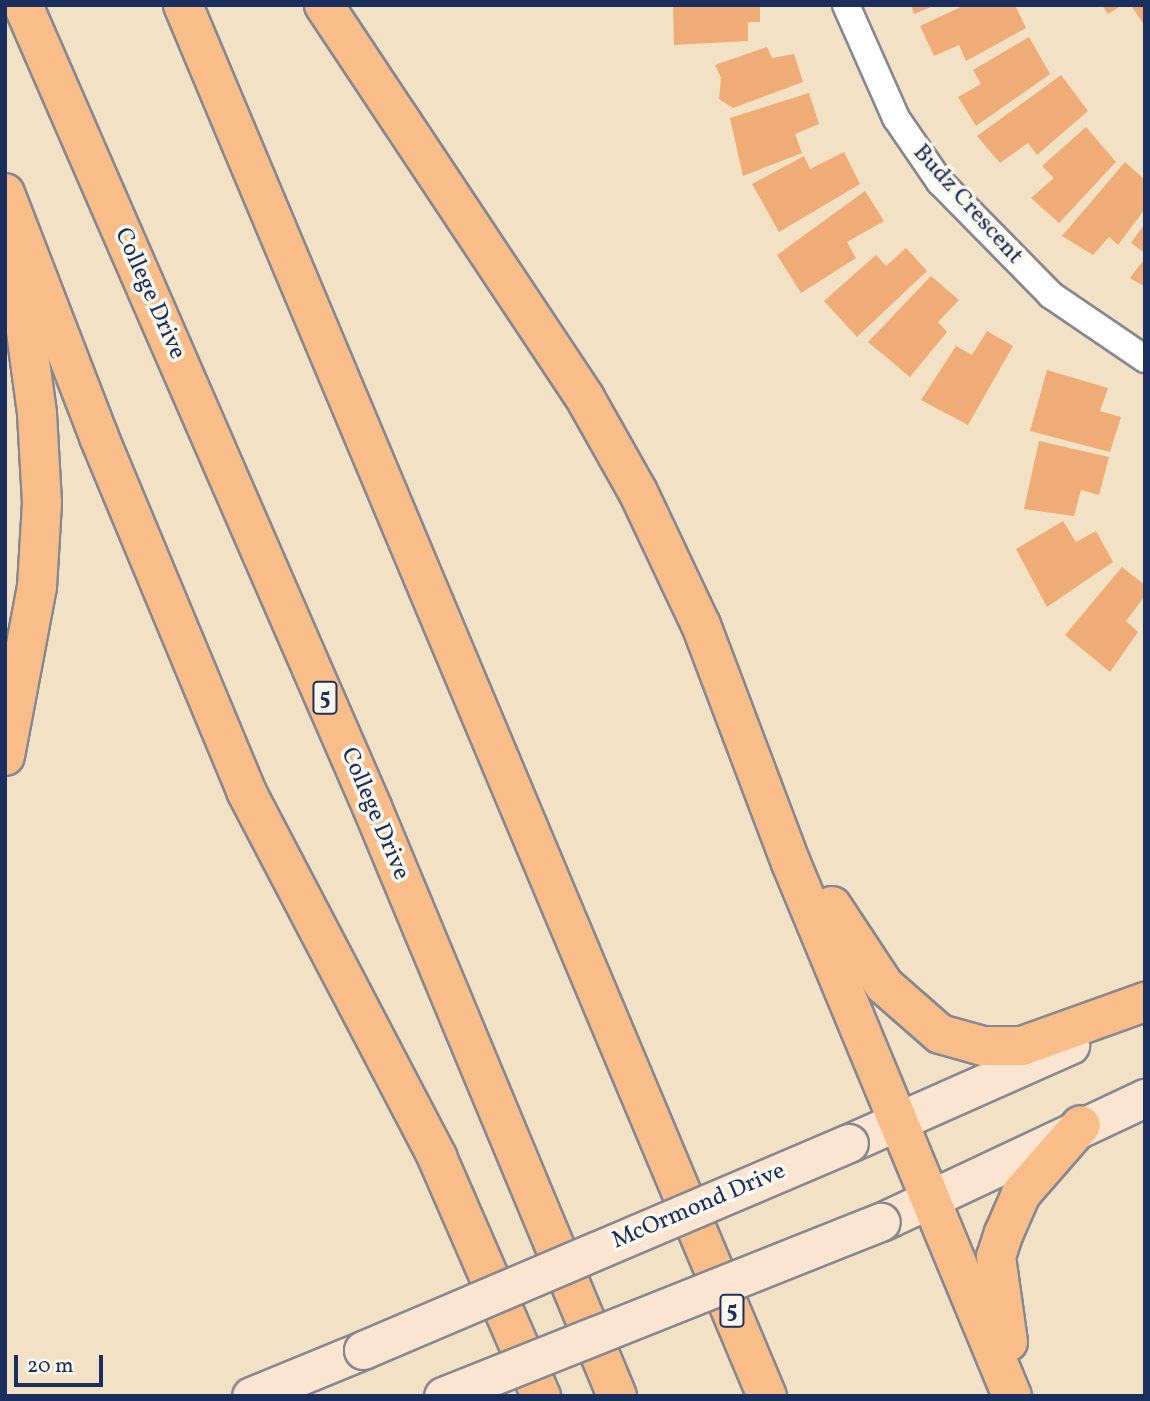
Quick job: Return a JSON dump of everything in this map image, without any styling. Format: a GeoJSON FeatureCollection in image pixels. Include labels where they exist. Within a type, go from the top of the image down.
{"type":"FeatureCollection","features":[{"type":"Feature","properties":{"kind":"highway","name":"College Drive"},"geometry":{"type":"LineString","coordinates":[[23,5],[366,794],[617,1396]]}},
{"type":"Feature","properties":{"kind":"highway","name":"5"},"geometry":{"type":"LineString","coordinates":[[183,5],[767,1396]]}},
{"type":"Feature","properties":{"kind":"highway"},"geometry":{"type":"LineString","coordinates":[[324,5],[592,410],[638,492],[701,625],[761,774],[791,863],[1012,1396]]}},
{"type":"Feature","properties":{"kind":"highway"},"geometry":{"type":"LineString","coordinates":[[5,756],[37,587],[42,503],[37,413],[7,197]]}},
{"type":"Feature","properties":{"kind":"highway"},"geometry":{"type":"LineString","coordinates":[[7,197],[99,437],[246,790],[437,1157],[541,1396]]}},
{"type":"Feature","properties":{"kind":"highway"},"geometry":{"type":"LineString","coordinates":[[761,774],[850,939],[884,985],[940,1034],[983,1046],[1022,1046],[1145,1002]]}},
{"type":"Feature","properties":{"kind":"highway"},"geometry":{"type":"LineString","coordinates":[[1019,1396],[998,1294],[996,1257],[1021,1194],[1081,1125]]}},
{"type":"Feature","properties":{"kind":"main road","name":"McOrmond Drive"},"geometry":{"type":"LineString","coordinates":[[251,1396],[849,1143],[1145,1013]]}},
{"type":"Feature","properties":{"kind":"main road"},"geometry":{"type":"LineString","coordinates":[[443,1396],[881,1222],[1081,1125],[1145,1098]]}},
{"type":"Feature","properties":{"kind":"street","name":"Budz Crescent"},"geometry":{"type":"LineString","coordinates":[[846,5],[896,118],[940,182],[1051,295],[1145,359]]}},
{"type":"Feature","properties":{"kind":"building"},"geometry":{"type":"Polygon","coordinates":[[[673,5],[760,5],[760,22],[748,22],[748,41],[674,45],[673,5]]]}},
{"type":"Feature","properties":{"kind":"building"},"geometry":{"type":"Polygon","coordinates":[[[911,5],[936,5],[914,14],[911,5]]]}},
{"type":"Feature","properties":{"kind":"building"},"geometry":{"type":"Polygon","coordinates":[[[965,5],[1015,5],[1026,28],[966,61],[959,45],[934,56],[920,26],[965,5]]]}},
{"type":"Feature","properties":{"kind":"building"},"geometry":{"type":"Polygon","coordinates":[[[1102,5],[1122,5],[1108,14],[1102,5]]]}},
{"type":"Feature","properties":{"kind":"building"},"geometry":{"type":"Polygon","coordinates":[[[1145,5],[1145,26],[1132,7],[1145,5]]]}},
{"type":"Feature","properties":{"kind":"building"},"geometry":{"type":"Polygon","coordinates":[[[1029,37],[1050,74],[976,126],[958,97],[981,84],[973,70],[1029,37]]]}},
{"type":"Feature","properties":{"kind":"building"},"geometry":{"type":"Polygon","coordinates":[[[767,47],[772,58],[794,54],[803,82],[733,108],[719,99],[721,78],[715,65],[767,47]]]}},
{"type":"Feature","properties":{"kind":"building"},"geometry":{"type":"Polygon","coordinates":[[[1061,75],[1088,111],[1037,155],[1028,143],[1000,163],[977,136],[1061,75]]]}},
{"type":"Feature","properties":{"kind":"building"},"geometry":{"type":"Polygon","coordinates":[[[809,93],[819,124],[795,134],[802,153],[743,176],[730,118],[809,93]]]}},
{"type":"Feature","properties":{"kind":"building"},"geometry":{"type":"Polygon","coordinates":[[[1086,127],[1116,162],[1059,223],[1031,198],[1054,178],[1042,166],[1086,127]]]}},
{"type":"Feature","properties":{"kind":"building"},"geometry":{"type":"Polygon","coordinates":[[[844,152],[860,184],[779,232],[752,184],[804,156],[810,169],[844,152]]]}},
{"type":"Feature","properties":{"kind":"building"},"geometry":{"type":"Polygon","coordinates":[[[1125,162],[1145,180],[1145,209],[1118,245],[1109,237],[1093,255],[1062,236],[1125,162]]]}},
{"type":"Feature","properties":{"kind":"building"},"geometry":{"type":"Polygon","coordinates":[[[865,191],[884,221],[847,242],[856,258],[801,293],[777,255],[865,191]]]}},
{"type":"Feature","properties":{"kind":"building"},"geometry":{"type":"Polygon","coordinates":[[[1145,223],[1145,253],[1131,243],[1145,223]]]}},
{"type":"Feature","properties":{"kind":"building"},"geometry":{"type":"Polygon","coordinates":[[[906,248],[927,271],[857,337],[824,301],[876,255],[886,266],[906,248]]]}},
{"type":"Feature","properties":{"kind":"building"},"geometry":{"type":"Polygon","coordinates":[[[1145,258],[1145,287],[1130,278],[1145,258]]]}},
{"type":"Feature","properties":{"kind":"building"},"geometry":{"type":"Polygon","coordinates":[[[931,276],[959,300],[938,322],[947,332],[910,377],[868,342],[931,276]]]}},
{"type":"Feature","properties":{"kind":"building"},"geometry":{"type":"Polygon","coordinates":[[[987,331],[1013,346],[968,425],[921,400],[956,346],[972,355],[987,331]]]}},
{"type":"Feature","properties":{"kind":"building"},"geometry":{"type":"Polygon","coordinates":[[[1047,370],[1108,388],[1100,411],[1121,417],[1110,452],[1030,431],[1047,370]]]}},
{"type":"Feature","properties":{"kind":"building"},"geometry":{"type":"Polygon","coordinates":[[[1039,441],[1109,457],[1099,495],[1081,490],[1074,516],[1024,509],[1039,441]]]}},
{"type":"Feature","properties":{"kind":"building"},"geometry":{"type":"Polygon","coordinates":[[[1063,521],[1076,542],[1096,531],[1113,562],[1047,607],[1016,549],[1063,521]]]}},
{"type":"Feature","properties":{"kind":"building"},"geometry":{"type":"Polygon","coordinates":[[[1122,567],[1145,585],[1145,596],[1126,621],[1138,632],[1110,672],[1065,635],[1122,567]]]}}]}
